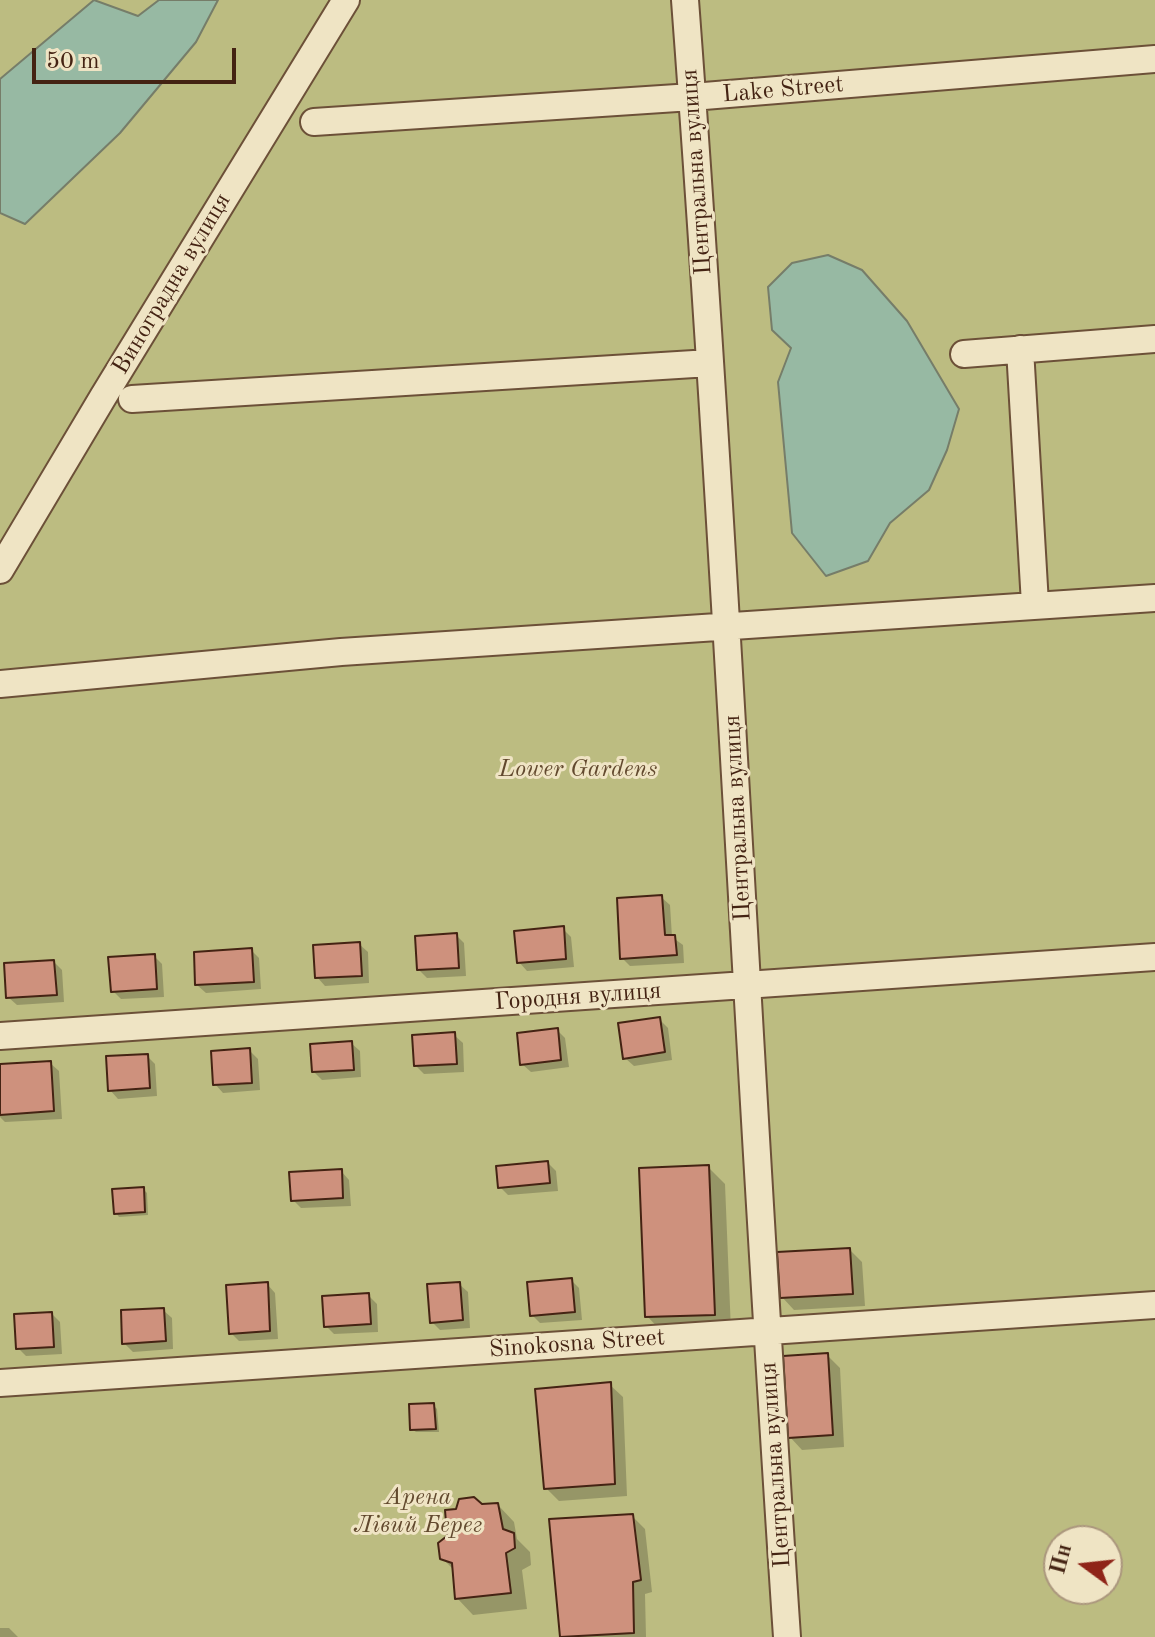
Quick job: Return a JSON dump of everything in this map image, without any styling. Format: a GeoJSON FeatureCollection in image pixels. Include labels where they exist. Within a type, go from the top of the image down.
{"type":"FeatureCollection","features":[{"type":"Feature","properties":{"kind":"street","name":"Виноградна вулиця"},"geometry":{"type":"LineString","coordinates":[[0,570],[346,0]]}},
{"type":"Feature","properties":{"kind":"street","name":"Центральна вулиця"},"geometry":{"type":"LineString","coordinates":[[685,0],[728,625],[746,985],[787,1637]]}},
{"type":"Feature","properties":{"kind":"street","name":"Lake Street"},"geometry":{"type":"LineString","coordinates":[[314,122],[692,97],[1155,59]]}},
{"type":"Feature","properties":{"kind":"street"},"geometry":{"type":"LineString","coordinates":[[964,354],[1155,339]]}},
{"type":"Feature","properties":{"kind":"street"},"geometry":{"type":"LineString","coordinates":[[1020,349],[1035,604]]}},
{"type":"Feature","properties":{"kind":"street"},"geometry":{"type":"LineString","coordinates":[[132,399],[710,363]]}},
{"type":"Feature","properties":{"kind":"street"},"geometry":{"type":"LineString","coordinates":[[0,684],[341,652],[1155,598]]}},
{"type":"Feature","properties":{"kind":"street","name":"Городня вулиця"},"geometry":{"type":"LineString","coordinates":[[0,1036],[1155,957]]}},
{"type":"Feature","properties":{"kind":"street","name":"Sinokosna Street"},"geometry":{"type":"LineString","coordinates":[[0,1383],[1155,1305]]}},
{"type":"Feature","properties":{"kind":"green space","name":"Lower Gardens"},"geometry":{"type":"Polygon","coordinates":[[[0,0],[1155,0],[1155,1637],[0,1637],[0,0]]]}},
{"type":"Feature","properties":{"kind":"shaded area"},"geometry":{"type":"Polygon","coordinates":[[[94,0],[138,16],[159,0],[218,0],[196,42],[120,133],[25,224],[0,213],[0,79],[94,0]]]}},
{"type":"Feature","properties":{"kind":"shaded area"},"geometry":{"type":"Polygon","coordinates":[[[828,255],[862,270],[907,321],[959,409],[947,450],[929,490],[890,523],[868,561],[826,576],[792,533],[778,382],[791,348],[772,330],[768,287],[792,263],[828,255]]]}},
{"type":"Feature","properties":{"kind":"building"},"geometry":{"type":"Polygon","coordinates":[[[662,895],[665,935],[675,935],[677,955],[620,959],[617,898],[662,895]]]}},
{"type":"Feature","properties":{"kind":"building"},"geometry":{"type":"Polygon","coordinates":[[[564,926],[566,959],[517,963],[514,931],[564,926]]]}},
{"type":"Feature","properties":{"kind":"building"},"geometry":{"type":"Polygon","coordinates":[[[457,933],[459,968],[417,970],[415,936],[457,933]]]}},
{"type":"Feature","properties":{"kind":"building"},"geometry":{"type":"Polygon","coordinates":[[[360,942],[362,976],[315,978],[313,945],[360,942]]]}},
{"type":"Feature","properties":{"kind":"building"},"geometry":{"type":"Polygon","coordinates":[[[252,948],[254,982],[195,985],[194,952],[252,948]]]}},
{"type":"Feature","properties":{"kind":"building"},"geometry":{"type":"Polygon","coordinates":[[[155,954],[157,989],[111,992],[108,957],[155,954]]]}},
{"type":"Feature","properties":{"kind":"building"},"geometry":{"type":"Polygon","coordinates":[[[54,960],[57,995],[6,998],[4,963],[54,960]]]}},
{"type":"Feature","properties":{"kind":"building"},"geometry":{"type":"Polygon","coordinates":[[[660,1017],[665,1052],[623,1059],[618,1023],[660,1017]]]}},
{"type":"Feature","properties":{"kind":"building"},"geometry":{"type":"Polygon","coordinates":[[[558,1028],[561,1060],[520,1065],[517,1033],[558,1028]]]}},
{"type":"Feature","properties":{"kind":"building"},"geometry":{"type":"Polygon","coordinates":[[[455,1032],[457,1064],[414,1066],[412,1035],[455,1032]]]}},
{"type":"Feature","properties":{"kind":"building"},"geometry":{"type":"Polygon","coordinates":[[[352,1041],[354,1070],[312,1072],[310,1044],[352,1041]]]}},
{"type":"Feature","properties":{"kind":"building"},"geometry":{"type":"Polygon","coordinates":[[[250,1048],[252,1083],[213,1085],[211,1051],[250,1048]]]}},
{"type":"Feature","properties":{"kind":"building"},"geometry":{"type":"Polygon","coordinates":[[[148,1054],[150,1088],[108,1091],[106,1056],[148,1054]]]}},
{"type":"Feature","properties":{"kind":"building"},"geometry":{"type":"Polygon","coordinates":[[[51,1061],[54,1111],[0,1115],[0,1064],[51,1061]]]}},
{"type":"Feature","properties":{"kind":"building"},"geometry":{"type":"Polygon","coordinates":[[[548,1161],[550,1183],[498,1188],[496,1166],[548,1161]]]}},
{"type":"Feature","properties":{"kind":"building"},"geometry":{"type":"Polygon","coordinates":[[[709,1165],[715,1315],[645,1317],[639,1168],[709,1165]]]}},
{"type":"Feature","properties":{"kind":"building"},"geometry":{"type":"Polygon","coordinates":[[[342,1169],[343,1198],[291,1201],[289,1172],[342,1169]]]}},
{"type":"Feature","properties":{"kind":"building"},"geometry":{"type":"Polygon","coordinates":[[[144,1187],[145,1212],[114,1214],[112,1189],[144,1187]]]}},
{"type":"Feature","properties":{"kind":"building"},"geometry":{"type":"Polygon","coordinates":[[[850,1248],[853,1294],[780,1298],[777,1252],[850,1248]]]}},
{"type":"Feature","properties":{"kind":"building"},"geometry":{"type":"Polygon","coordinates":[[[572,1278],[575,1312],[530,1316],[527,1282],[572,1278]]]}},
{"type":"Feature","properties":{"kind":"building"},"geometry":{"type":"Polygon","coordinates":[[[268,1282],[270,1331],[229,1334],[226,1285],[268,1282]]]}},
{"type":"Feature","properties":{"kind":"building"},"geometry":{"type":"Polygon","coordinates":[[[460,1282],[463,1320],[430,1323],[427,1284],[460,1282]]]}},
{"type":"Feature","properties":{"kind":"building"},"geometry":{"type":"Polygon","coordinates":[[[369,1293],[371,1324],[324,1327],[322,1296],[369,1293]]]}},
{"type":"Feature","properties":{"kind":"building"},"geometry":{"type":"Polygon","coordinates":[[[164,1308],[166,1341],[122,1344],[121,1310],[164,1308]]]}},
{"type":"Feature","properties":{"kind":"building"},"geometry":{"type":"Polygon","coordinates":[[[52,1312],[54,1347],[16,1349],[14,1314],[52,1312]]]}},
{"type":"Feature","properties":{"kind":"building"},"geometry":{"type":"Polygon","coordinates":[[[828,1353],[833,1435],[788,1438],[783,1356],[828,1353]]]}},
{"type":"Feature","properties":{"kind":"building"},"geometry":{"type":"Polygon","coordinates":[[[611,1382],[615,1484],[544,1489],[535,1389],[611,1382]]]}},
{"type":"Feature","properties":{"kind":"building"},"geometry":{"type":"Polygon","coordinates":[[[434,1403],[436,1429],[410,1430],[409,1404],[434,1403]]]}},
{"type":"Feature","properties":{"kind":"building"},"geometry":{"type":"Polygon","coordinates":[[[474,1497],[482,1504],[498,1503],[503,1529],[514,1533],[515,1548],[506,1553],[511,1593],[455,1599],[452,1563],[440,1559],[438,1543],[447,1536],[445,1510],[456,1509],[459,1499],[474,1497]]]}},
{"type":"Feature","properties":{"kind":"building"},"geometry":{"type":"Polygon","coordinates":[[[633,1514],[641,1580],[633,1582],[634,1633],[560,1637],[549,1519],[633,1514]]]}},
{"type":"Feature","properties":{"kind":"park label","name":"Арена Лівий Берег"},"geometry":{"type":"Point","coordinates":[418,1512]}}]}
